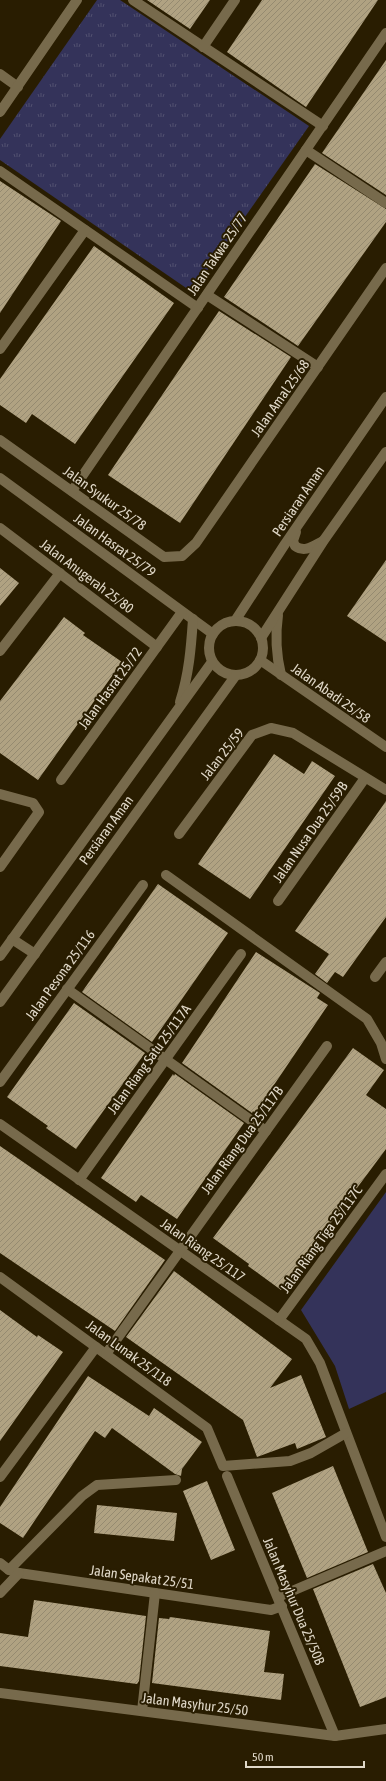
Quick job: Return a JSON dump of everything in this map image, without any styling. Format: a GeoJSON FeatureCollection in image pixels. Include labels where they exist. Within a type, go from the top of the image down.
{"type":"FeatureCollection","features":[{"type":"Feature","properties":{"kind":"street"},"geometry":{"type":"LineString","coordinates":[[0,112],[77,0]]}},
{"type":"Feature","properties":{"kind":"street"},"geometry":{"type":"LineString","coordinates":[[133,0],[322,126]]}},
{"type":"Feature","properties":{"kind":"street"},"geometry":{"type":"LineString","coordinates":[[203,47],[235,0]]}},
{"type":"Feature","properties":{"kind":"street","name":"Jalan Takwa 25/77"},"geometry":{"type":"LineString","coordinates":[[72,491],[386,33]]}},
{"type":"Feature","properties":{"kind":"street"},"geometry":{"type":"LineString","coordinates":[[0,74],[18,86]]}},
{"type":"Feature","properties":{"kind":"street"},"geometry":{"type":"LineString","coordinates":[[306,150],[386,203]]}},
{"type":"Feature","properties":{"kind":"street"},"geometry":{"type":"LineString","coordinates":[[0,171],[198,308]]}},
{"type":"Feature","properties":{"kind":"street"},"geometry":{"type":"LineString","coordinates":[[0,349],[85,230]]}},
{"type":"Feature","properties":{"kind":"street","name":"Jalan Amal 25/68"},"geometry":{"type":"LineString","coordinates":[[196,543],[386,268]]}},
{"type":"Feature","properties":{"kind":"street"},"geometry":{"type":"LineString","coordinates":[[207,295],[318,367]]}},
{"type":"Feature","properties":{"kind":"street","name":"Persiaran Aman"},"geometry":{"type":"LineString","coordinates":[[235,621],[386,397]]}},
{"type":"Feature","properties":{"kind":"street","name":"Jalan Syukur 25/78"},"geometry":{"type":"LineString","coordinates":[[0,440],[164,557],[182,556],[196,543]]}},
{"type":"Feature","properties":{"kind":"street"},"geometry":{"type":"LineString","coordinates":[[261,638],[324,540],[386,452]]}},
{"type":"Feature","properties":{"kind":"street","name":"Jalan Hasrat 25/79"},"geometry":{"type":"LineString","coordinates":[[0,478],[213,634]]}},
{"type":"Feature","properties":{"kind":"street"},"geometry":{"type":"LineString","coordinates":[[297,527],[294,541],[295,546],[299,549],[306,550],[324,540]]}},
{"type":"Feature","properties":{"kind":"street","name":"Jalan Anugerah 25/80"},"geometry":{"type":"LineString","coordinates":[[0,528],[157,647]]}},
{"type":"Feature","properties":{"kind":"street"},"geometry":{"type":"LineString","coordinates":[[0,651],[60,573]]}},
{"type":"Feature","properties":{"kind":"street"},"geometry":{"type":"LineString","coordinates":[[278,611],[275,633],[277,658],[282,675]]}},
{"type":"Feature","properties":{"kind":"street","name":"Jalan Hasrat 25/72"},"geometry":{"type":"LineString","coordinates":[[61,780],[182,612]]}},
{"type":"Feature","properties":{"kind":"street"},"geometry":{"type":"LineString","coordinates":[[178,709],[187,679],[191,652],[193,619]]}},
{"type":"Feature","properties":{"kind":"street"},"geometry":{"type":"LineString","coordinates":[[235,621],[243,622],[251,626],[261,638],[263,645],[260,660],[250,671],[236,675],[226,674],[218,669],[212,662],[209,648],[213,634],[219,627],[226,623],[235,621]]}},
{"type":"Feature","properties":{"kind":"street","name":"Jalan Abadi 25/58"},"geometry":{"type":"LineString","coordinates":[[260,660],[386,748]]}},
{"type":"Feature","properties":{"kind":"street","name":"Persiaran Aman"},"geometry":{"type":"LineString","coordinates":[[0,956],[212,662]]}},
{"type":"Feature","properties":{"kind":"street","name":"Persiaran Aman"},"geometry":{"type":"LineString","coordinates":[[0,1002],[236,675]]}},
{"type":"Feature","properties":{"kind":"street","name":"Jalan 25/59"},"geometry":{"type":"LineString","coordinates":[[179,834],[252,735],[271,728],[293,733],[386,790]]}},
{"type":"Feature","properties":{"kind":"street","name":"Jalan Nusa Dua 25/59B"},"geometry":{"type":"LineString","coordinates":[[278,901],[365,778]]}},
{"type":"Feature","properties":{"kind":"street"},"geometry":{"type":"LineString","coordinates":[[0,794],[33,803],[39,812],[0,868]]}},
{"type":"Feature","properties":{"kind":"street"},"geometry":{"type":"LineString","coordinates":[[166,875],[367,1019],[380,1043],[386,1059]]}},
{"type":"Feature","properties":{"kind":"street","name":"Jalan Pesona 25/116"},"geometry":{"type":"LineString","coordinates":[[0,1082],[143,885]]}},
{"type":"Feature","properties":{"kind":"street"},"geometry":{"type":"LineString","coordinates":[[12,939],[35,954]]}},
{"type":"Feature","properties":{"kind":"street","name":"Jalan Riang Satu 25/117A"},"geometry":{"type":"LineString","coordinates":[[79,1180],[241,954]]}},
{"type":"Feature","properties":{"kind":"street"},"geometry":{"type":"LineString","coordinates":[[375,977],[386,962]]}},
{"type":"Feature","properties":{"kind":"street"},"geometry":{"type":"LineString","coordinates":[[67,989],[266,1131]]}},
{"type":"Feature","properties":{"kind":"street","name":"Jalan Riang Dua 25/117B"},"geometry":{"type":"LineString","coordinates":[[106,1354],[328,1046]]}},
{"type":"Feature","properties":{"kind":"street","name":"Jalan Riang 25/117"},"geometry":{"type":"LineString","coordinates":[[0,1124],[306,1338],[320,1363],[386,1537]]}},
{"type":"Feature","properties":{"kind":"street","name":"Jalan Riang Tiga 25/117C"},"geometry":{"type":"LineString","coordinates":[[279,1320],[386,1174]]}},
{"type":"Feature","properties":{"kind":"street","name":"Jalan Lunak 25/118"},"geometry":{"type":"LineString","coordinates":[[0,1277],[207,1428],[223,1466],[290,1461],[311,1453],[346,1433]]}},
{"type":"Feature","properties":{"kind":"street"},"geometry":{"type":"LineString","coordinates":[[0,1477],[96,1347]]}},
{"type":"Feature","properties":{"kind":"street","name":"Jalan Masyhur Dua 25/50B"},"geometry":{"type":"LineString","coordinates":[[227,1476],[335,1736]]}},
{"type":"Feature","properties":{"kind":"street"},"geometry":{"type":"LineString","coordinates":[[9,1570],[82,1496],[97,1486],[176,1480]]}},
{"type":"Feature","properties":{"kind":"street","name":"Jalan Sepakat 25/51"},"geometry":{"type":"LineString","coordinates":[[0,1563],[9,1570],[19,1574],[271,1610],[280,1602],[386,1551]]}},
{"type":"Feature","properties":{"kind":"street"},"geometry":{"type":"LineString","coordinates":[[0,1593],[19,1574]]}},
{"type":"Feature","properties":{"kind":"street"},"geometry":{"type":"LineString","coordinates":[[142,1711],[154,1593]]}},
{"type":"Feature","properties":{"kind":"street","name":"Jalan Masyhur 25/50"},"geometry":{"type":"LineString","coordinates":[[0,1693],[335,1736],[386,1729]]}},
{"type":"Feature","properties":{"kind":"green space"},"geometry":{"type":"Polygon","coordinates":[[[97,0],[120,0],[309,126],[192,292],[0,160],[0,139],[97,0]]]}},
{"type":"Feature","properties":{"kind":"green space"},"geometry":{"type":"Polygon","coordinates":[[[386,1192],[386,1392],[349,1409],[335,1366],[301,1310],[386,1192]]]}},
{"type":"Feature","properties":{"kind":"building"},"geometry":{"type":"Polygon","coordinates":[[[147,0],[210,0],[190,29],[147,0]]]}},
{"type":"Feature","properties":{"kind":"building"},"geometry":{"type":"Polygon","coordinates":[[[262,0],[378,0],[306,107],[227,52],[262,0]]]}},
{"type":"Feature","properties":{"kind":"building"},"geometry":{"type":"Polygon","coordinates":[[[386,60],[386,195],[322,153],[386,60]]]}},
{"type":"Feature","properties":{"kind":"building"},"geometry":{"type":"Polygon","coordinates":[[[315,164],[386,209],[386,222],[298,346],[224,297],[315,164]]]}},
{"type":"Feature","properties":{"kind":"building"},"geometry":{"type":"Polygon","coordinates":[[[0,181],[61,221],[0,313],[0,181]]]}},
{"type":"Feature","properties":{"kind":"building"},"geometry":{"type":"Polygon","coordinates":[[[94,246],[174,303],[75,444],[32,414],[26,423],[0,405],[0,379],[94,246]]]}},
{"type":"Feature","properties":{"kind":"building"},"geometry":{"type":"Polygon","coordinates":[[[219,311],[291,357],[180,523],[108,475],[219,311]]]}},
{"type":"Feature","properties":{"kind":"building"},"geometry":{"type":"Polygon","coordinates":[[[386,560],[386,642],[347,616],[386,560]]]}},
{"type":"Feature","properties":{"kind":"building"},"geometry":{"type":"Polygon","coordinates":[[[0,568],[19,583],[0,606],[0,568]]]}},
{"type":"Feature","properties":{"kind":"building"},"geometry":{"type":"Polygon","coordinates":[[[64,617],[85,633],[83,635],[122,662],[38,780],[0,753],[0,701],[64,617]]]}},
{"type":"Feature","properties":{"kind":"building"},"geometry":{"type":"Polygon","coordinates":[[[274,754],[304,774],[312,761],[335,776],[250,899],[198,864],[274,754]]]}},
{"type":"Feature","properties":{"kind":"building"},"geometry":{"type":"Polygon","coordinates":[[[386,801],[386,917],[343,977],[335,972],[327,983],[315,974],[329,954],[295,931],[386,801]]]}},
{"type":"Feature","properties":{"kind":"building"},"geometry":{"type":"Polygon","coordinates":[[[158,884],[228,933],[152,1042],[82,992],[158,884]]]}},
{"type":"Feature","properties":{"kind":"building"},"geometry":{"type":"Polygon","coordinates":[[[256,952],[320,993],[317,998],[328,1005],[255,1113],[253,1111],[252,1113],[182,1063],[256,952]]]}},
{"type":"Feature","properties":{"kind":"building"},"geometry":{"type":"Polygon","coordinates":[[[74,1003],[145,1053],[76,1149],[46,1128],[48,1126],[7,1097],[74,1003]]]}},
{"type":"Feature","properties":{"kind":"building"},"geometry":{"type":"Polygon","coordinates":[[[353,1048],[384,1070],[366,1095],[386,1109],[386,1149],[281,1290],[248,1266],[249,1264],[213,1238],[353,1048]]]}},
{"type":"Feature","properties":{"kind":"building"},"geometry":{"type":"Polygon","coordinates":[[[173,1074],[244,1123],[177,1219],[141,1195],[136,1202],[101,1178],[173,1074]]]}},
{"type":"Feature","properties":{"kind":"building"},"geometry":{"type":"Polygon","coordinates":[[[0,1146],[165,1260],[115,1331],[0,1253],[0,1146]]]}},
{"type":"Feature","properties":{"kind":"building"},"geometry":{"type":"Polygon","coordinates":[[[174,1271],[292,1359],[270,1388],[301,1375],[326,1437],[297,1449],[295,1443],[257,1457],[243,1420],[126,1337],[174,1271]]]}},
{"type":"Feature","properties":{"kind":"building"},"geometry":{"type":"Polygon","coordinates":[[[0,1310],[37,1337],[38,1335],[63,1352],[0,1441],[0,1310]]]}},
{"type":"Feature","properties":{"kind":"building"},"geometry":{"type":"Polygon","coordinates":[[[88,1376],[149,1416],[154,1408],[202,1442],[182,1469],[181,1476],[175,1474],[112,1428],[105,1438],[95,1431],[23,1538],[0,1523],[0,1507],[88,1376]]]}},
{"type":"Feature","properties":{"kind":"building"},"geometry":{"type":"Polygon","coordinates":[[[333,1466],[368,1552],[307,1578],[272,1493],[333,1466]]]}},
{"type":"Feature","properties":{"kind":"building"},"geometry":{"type":"Polygon","coordinates":[[[207,1481],[235,1550],[211,1560],[183,1491],[207,1481]]]}},
{"type":"Feature","properties":{"kind":"building"},"geometry":{"type":"Polygon","coordinates":[[[97,1505],[177,1513],[174,1541],[94,1533],[97,1505]]]}},
{"type":"Feature","properties":{"kind":"building"},"geometry":{"type":"Polygon","coordinates":[[[373,1564],[386,1593],[386,1697],[360,1707],[313,1589],[373,1564]]]}},
{"type":"Feature","properties":{"kind":"building"},"geometry":{"type":"Polygon","coordinates":[[[34,1600],[146,1616],[139,1681],[137,1684],[0,1666],[0,1633],[28,1637],[34,1600]]]}},
{"type":"Feature","properties":{"kind":"building"},"geometry":{"type":"Polygon","coordinates":[[[170,1617],[270,1631],[264,1672],[284,1674],[281,1700],[152,1683],[159,1618],[169,1619],[170,1617]]]}}]}
